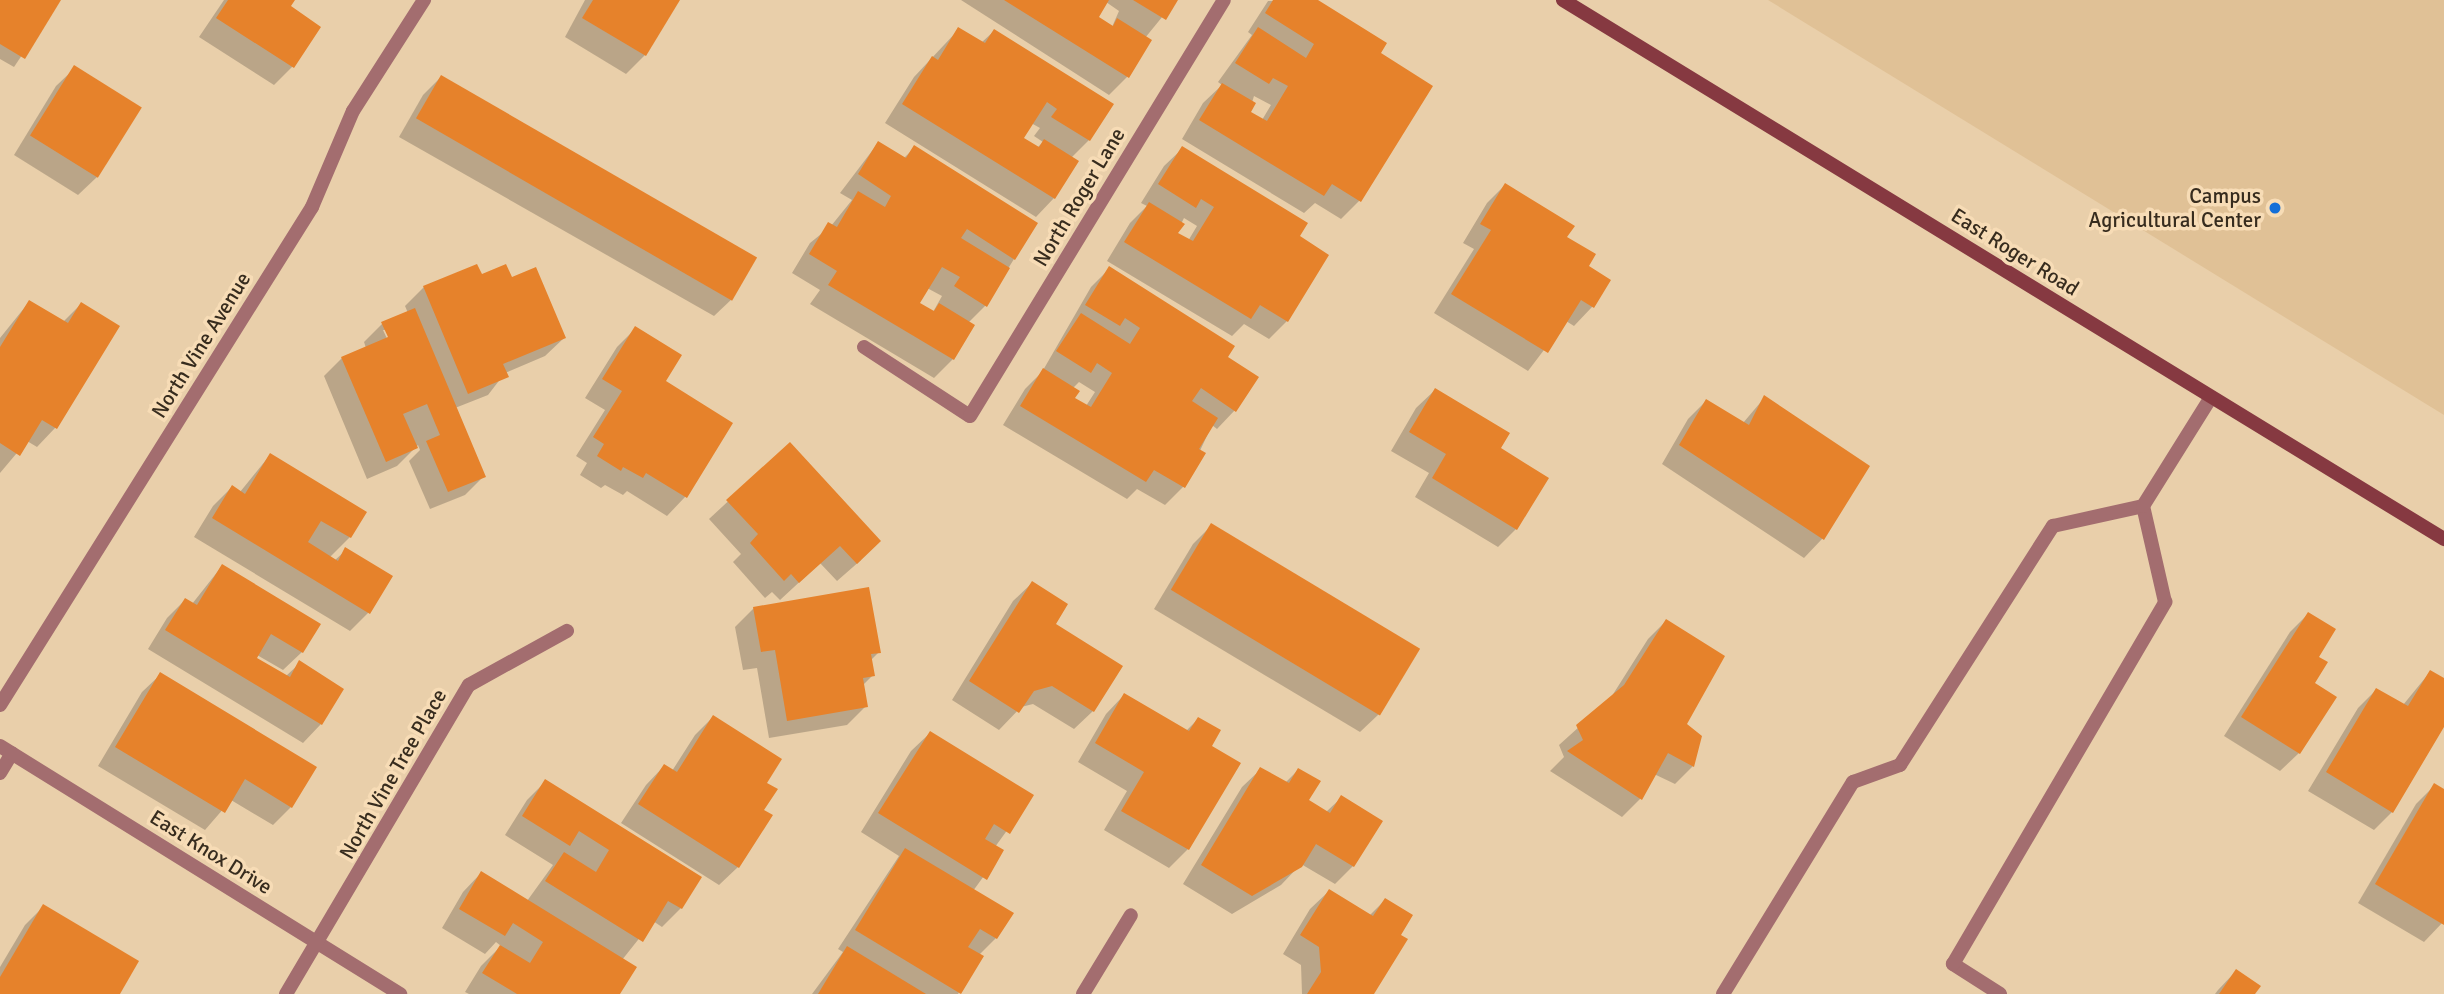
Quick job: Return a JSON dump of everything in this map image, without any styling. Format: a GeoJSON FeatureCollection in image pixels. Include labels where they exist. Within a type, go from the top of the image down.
{"type":"FeatureCollection","features":[{"type":"Feature","properties":{"kind":"street","name":"North Vine Avenue"},"geometry":{"type":"LineString","coordinates":[[0,705],[312,207],[353,111],[424,0]]}},
{"type":"Feature","properties":{"kind":"street","name":"North Roger Lane"},"geometry":{"type":"LineString","coordinates":[[864,347],[970,416],[1224,0]]}},
{"type":"Feature","properties":{"kind":"street","name":"East Roger Road"},"geometry":{"type":"LineString","coordinates":[[1563,0],[2444,539]]}},
{"type":"Feature","properties":{"kind":"street"},"geometry":{"type":"LineString","coordinates":[[2000,994],[1952,964],[2165,602],[2143,506],[2211,397]]}},
{"type":"Feature","properties":{"kind":"street"},"geometry":{"type":"LineString","coordinates":[[1723,994],[1853,782],[1900,765],[2053,526],[2143,506]]}},
{"type":"Feature","properties":{"kind":"street","name":"North Vine Tree Place"},"geometry":{"type":"LineString","coordinates":[[318,943],[469,685],[567,631]]}},
{"type":"Feature","properties":{"kind":"street"},"geometry":{"type":"LineString","coordinates":[[0,773],[6,749]]}},
{"type":"Feature","properties":{"kind":"street","name":"East Knox Drive"},"geometry":{"type":"LineString","coordinates":[[6,749],[400,994]]}},
{"type":"Feature","properties":{"kind":"street"},"geometry":{"type":"LineString","coordinates":[[1083,994],[1131,915]]}},
{"type":"Feature","properties":{"kind":"street"},"geometry":{"type":"LineString","coordinates":[[286,994],[318,943]]}},
{"type":"Feature","properties":{"kind":"shaded area","name":"Campus Agricultural Center"},"geometry":{"type":"Polygon","coordinates":[[[1768,0],[2444,0],[2444,415],[1768,0]]]}},
{"type":"Feature","properties":{"kind":"building"},"geometry":{"type":"Polygon","coordinates":[[[0,0],[61,0],[25,59],[0,44],[0,0]]]}},
{"type":"Feature","properties":{"kind":"building"},"geometry":{"type":"Polygon","coordinates":[[[228,0],[295,0],[291,6],[321,27],[294,68],[216,18],[228,0]]]}},
{"type":"Feature","properties":{"kind":"building"},"geometry":{"type":"Polygon","coordinates":[[[593,0],[680,0],[646,56],[582,18],[593,0]]]}},
{"type":"Feature","properties":{"kind":"building"},"geometry":{"type":"Polygon","coordinates":[[[1004,0],[1109,0],[1099,17],[1113,26],[1117,18],[1152,40],[1129,78],[1004,0]]]}},
{"type":"Feature","properties":{"kind":"building"},"geometry":{"type":"Polygon","coordinates":[[[1133,0],[1178,0],[1166,20],[1133,0]]]}},
{"type":"Feature","properties":{"kind":"building"},"geometry":{"type":"Polygon","coordinates":[[[1273,0],[1318,0],[1387,43],[1381,53],[1433,86],[1361,202],[1332,184],[1324,196],[1199,120],[1222,83],[1256,103],[1251,112],[1267,121],[1288,86],[1273,78],[1269,84],[1235,63],[1258,27],[1306,58],[1314,44],[1265,13],[1273,0]]]}},
{"type":"Feature","properties":{"kind":"building"},"geometry":{"type":"Polygon","coordinates":[[[958,27],[985,43],[994,29],[1114,104],[1090,141],[1051,117],[1057,109],[1047,102],[1024,138],[1039,147],[1044,139],[1079,161],[1055,199],[902,104],[932,56],[938,60],[958,27]]]}},
{"type":"Feature","properties":{"kind":"building"},"geometry":{"type":"Polygon","coordinates":[[[74,65],[142,107],[98,178],[30,135],[74,65]]]}},
{"type":"Feature","properties":{"kind":"building"},"geometry":{"type":"Polygon","coordinates":[[[441,75],[757,258],[732,301],[416,118],[441,75]]]}},
{"type":"Feature","properties":{"kind":"building"},"geometry":{"type":"Polygon","coordinates":[[[878,141],[906,158],[914,145],[1038,223],[1015,260],[967,229],[961,238],[1010,268],[987,307],[954,286],[960,277],[942,267],[920,303],[934,311],[939,303],[975,325],[954,360],[828,285],[837,271],[809,254],[828,222],[837,227],[858,191],[885,207],[891,196],[858,174],[878,141]]]}},
{"type":"Feature","properties":{"kind":"building"},"geometry":{"type":"Polygon","coordinates":[[[1182,146],[1308,223],[1300,236],[1329,255],[1288,322],[1260,305],[1251,319],[1124,242],[1149,202],[1185,224],[1178,233],[1193,241],[1214,207],[1201,199],[1196,208],[1158,184],[1182,146]]]}},
{"type":"Feature","properties":{"kind":"building"},"geometry":{"type":"Polygon","coordinates":[[[1505,183],[1575,226],[1567,237],[1596,254],[1589,266],[1611,280],[1594,308],[1581,300],[1548,353],[1451,294],[1491,230],[1480,224],[1505,183]]]}},
{"type":"Feature","properties":{"kind":"building"},"geometry":{"type":"Polygon","coordinates":[[[477,264],[482,274],[506,264],[512,277],[536,267],[566,338],[503,364],[509,377],[468,394],[423,286],[477,264]]]}},
{"type":"Feature","properties":{"kind":"building"},"geometry":{"type":"Polygon","coordinates":[[[1109,266],[1235,346],[1228,357],[1259,377],[1236,412],[1201,388],[1192,401],[1218,418],[1199,449],[1206,453],[1185,488],[1154,470],[1146,482],[1020,406],[1043,368],[1080,391],[1075,398],[1091,407],[1112,373],[1097,363],[1091,373],[1056,351],[1081,313],[1130,344],[1140,328],[1125,318],[1120,326],[1085,305],[1109,266]]]}},
{"type":"Feature","properties":{"kind":"building"},"geometry":{"type":"Polygon","coordinates":[[[29,300],[68,323],[81,302],[120,326],[57,429],[42,420],[20,456],[0,443],[0,347],[29,300]]]}},
{"type":"Feature","properties":{"kind":"building"},"geometry":{"type":"Polygon","coordinates":[[[415,308],[486,477],[448,492],[426,441],[440,435],[427,404],[403,414],[418,448],[386,462],[341,357],[388,337],[381,322],[415,308]]]}},
{"type":"Feature","properties":{"kind":"building"},"geometry":{"type":"Polygon","coordinates":[[[635,326],[682,355],[666,381],[733,423],[687,498],[646,473],[643,478],[623,467],[621,471],[597,456],[604,444],[593,437],[622,391],[602,379],[635,326]]]}},
{"type":"Feature","properties":{"kind":"building"},"geometry":{"type":"Polygon","coordinates":[[[1435,388],[1510,433],[1501,448],[1549,478],[1517,530],[1432,478],[1446,454],[1409,432],[1435,388]]]}},
{"type":"Feature","properties":{"kind":"building"},"geometry":{"type":"Polygon","coordinates":[[[1764,395],[1870,466],[1824,540],[1679,445],[1706,399],[1749,425],[1764,395]]]}},
{"type":"Feature","properties":{"kind":"building"},"geometry":{"type":"Polygon","coordinates":[[[790,442],[881,541],[857,564],[840,546],[799,583],[791,574],[784,581],[750,543],[758,534],[726,500],[790,442]]]}},
{"type":"Feature","properties":{"kind":"building"},"geometry":{"type":"Polygon","coordinates":[[[270,453],[367,512],[351,538],[321,521],[308,542],[338,561],[345,547],[393,576],[370,614],[212,518],[232,485],[245,494],[270,453]]]}},
{"type":"Feature","properties":{"kind":"building"},"geometry":{"type":"Polygon","coordinates":[[[1211,523],[1420,649],[1380,716],[1171,590],[1211,523]]]}},
{"type":"Feature","properties":{"kind":"building"},"geometry":{"type":"Polygon","coordinates":[[[222,564],[321,624],[303,653],[271,634],[257,658],[290,677],[299,660],[344,689],[322,725],[165,630],[185,598],[197,605],[222,564]]]}},
{"type":"Feature","properties":{"kind":"building"},"geometry":{"type":"Polygon","coordinates":[[[1032,581],[1068,604],[1056,624],[1123,666],[1094,712],[1052,686],[1034,691],[1019,713],[969,681],[1032,581]]]}},
{"type":"Feature","properties":{"kind":"building"},"geometry":{"type":"Polygon","coordinates":[[[869,587],[881,653],[871,654],[875,676],[863,678],[868,707],[787,721],[775,650],[761,652],[753,607],[869,587]]]}},
{"type":"Feature","properties":{"kind":"building"},"geometry":{"type":"Polygon","coordinates":[[[2308,612],[2336,629],[2319,657],[2328,662],[2315,683],[2337,697],[2300,754],[2241,717],[2308,612]]]}},
{"type":"Feature","properties":{"kind":"building"},"geometry":{"type":"Polygon","coordinates":[[[1666,619],[1725,656],[1687,724],[1702,736],[1694,767],[1668,753],[1642,800],[1567,751],[1583,740],[1576,725],[1624,685],[1666,619]]]}},
{"type":"Feature","properties":{"kind":"building"},"geometry":{"type":"Polygon","coordinates":[[[2430,670],[2444,678],[2444,727],[2393,813],[2326,772],[2376,688],[2408,706],[2430,670]]]}},
{"type":"Feature","properties":{"kind":"building"},"geometry":{"type":"Polygon","coordinates":[[[160,672],[317,767],[292,808],[245,779],[225,813],[115,747],[160,672]]]}},
{"type":"Feature","properties":{"kind":"building"},"geometry":{"type":"Polygon","coordinates":[[[1124,693],[1189,731],[1198,717],[1221,730],[1212,746],[1241,763],[1189,850],[1121,811],[1144,772],[1095,743],[1124,693]]]}},
{"type":"Feature","properties":{"kind":"building"},"geometry":{"type":"Polygon","coordinates":[[[713,715],[782,759],[767,783],[778,789],[764,810],[773,815],[739,868],[638,804],[664,764],[677,772],[713,715]]]}},
{"type":"Feature","properties":{"kind":"building"},"geometry":{"type":"Polygon","coordinates":[[[930,731],[1034,795],[1010,834],[994,824],[985,839],[1004,850],[987,880],[878,813],[930,731]]]}},
{"type":"Feature","properties":{"kind":"building"},"geometry":{"type":"Polygon","coordinates":[[[1260,767],[1289,783],[1298,768],[1321,781],[1309,800],[1330,813],[1341,795],[1383,821],[1354,867],[1316,844],[1302,867],[1252,896],[1201,865],[1260,767]]]}},
{"type":"Feature","properties":{"kind":"building"},"geometry":{"type":"Polygon","coordinates":[[[545,779],[702,877],[682,909],[668,901],[643,942],[545,881],[564,852],[596,872],[609,850],[579,831],[570,846],[522,816],[545,779]]]}},
{"type":"Feature","properties":{"kind":"building"},"geometry":{"type":"Polygon","coordinates":[[[2434,783],[2444,789],[2444,925],[2375,884],[2434,783]]]}},
{"type":"Feature","properties":{"kind":"building"},"geometry":{"type":"Polygon","coordinates":[[[905,848],[1014,913],[997,939],[980,929],[968,947],[984,956],[961,994],[855,930],[905,848]]]}},
{"type":"Feature","properties":{"kind":"building"},"geometry":{"type":"Polygon","coordinates":[[[481,871],[637,967],[620,994],[517,994],[482,973],[500,945],[530,963],[543,942],[513,923],[505,936],[459,909],[481,871]]]}},
{"type":"Feature","properties":{"kind":"building"},"geometry":{"type":"Polygon","coordinates":[[[1329,889],[1373,916],[1385,898],[1413,915],[1401,935],[1408,939],[1374,994],[1307,994],[1321,972],[1319,947],[1300,935],[1329,889]]]}},
{"type":"Feature","properties":{"kind":"building"},"geometry":{"type":"Polygon","coordinates":[[[43,904],[139,961],[120,994],[0,994],[0,977],[43,904]]]}},
{"type":"Feature","properties":{"kind":"building"},"geometry":{"type":"Polygon","coordinates":[[[847,946],[926,994],[818,994],[847,946]]]}},
{"type":"Feature","properties":{"kind":"building"},"geometry":{"type":"Polygon","coordinates":[[[2236,969],[2261,986],[2255,994],[2219,994],[2236,969]]]}},
{"type":"Feature","properties":{"kind":"place","name":"Campus Agricultural Center"},"geometry":{"type":"Point","coordinates":[2275,208]}}]}
